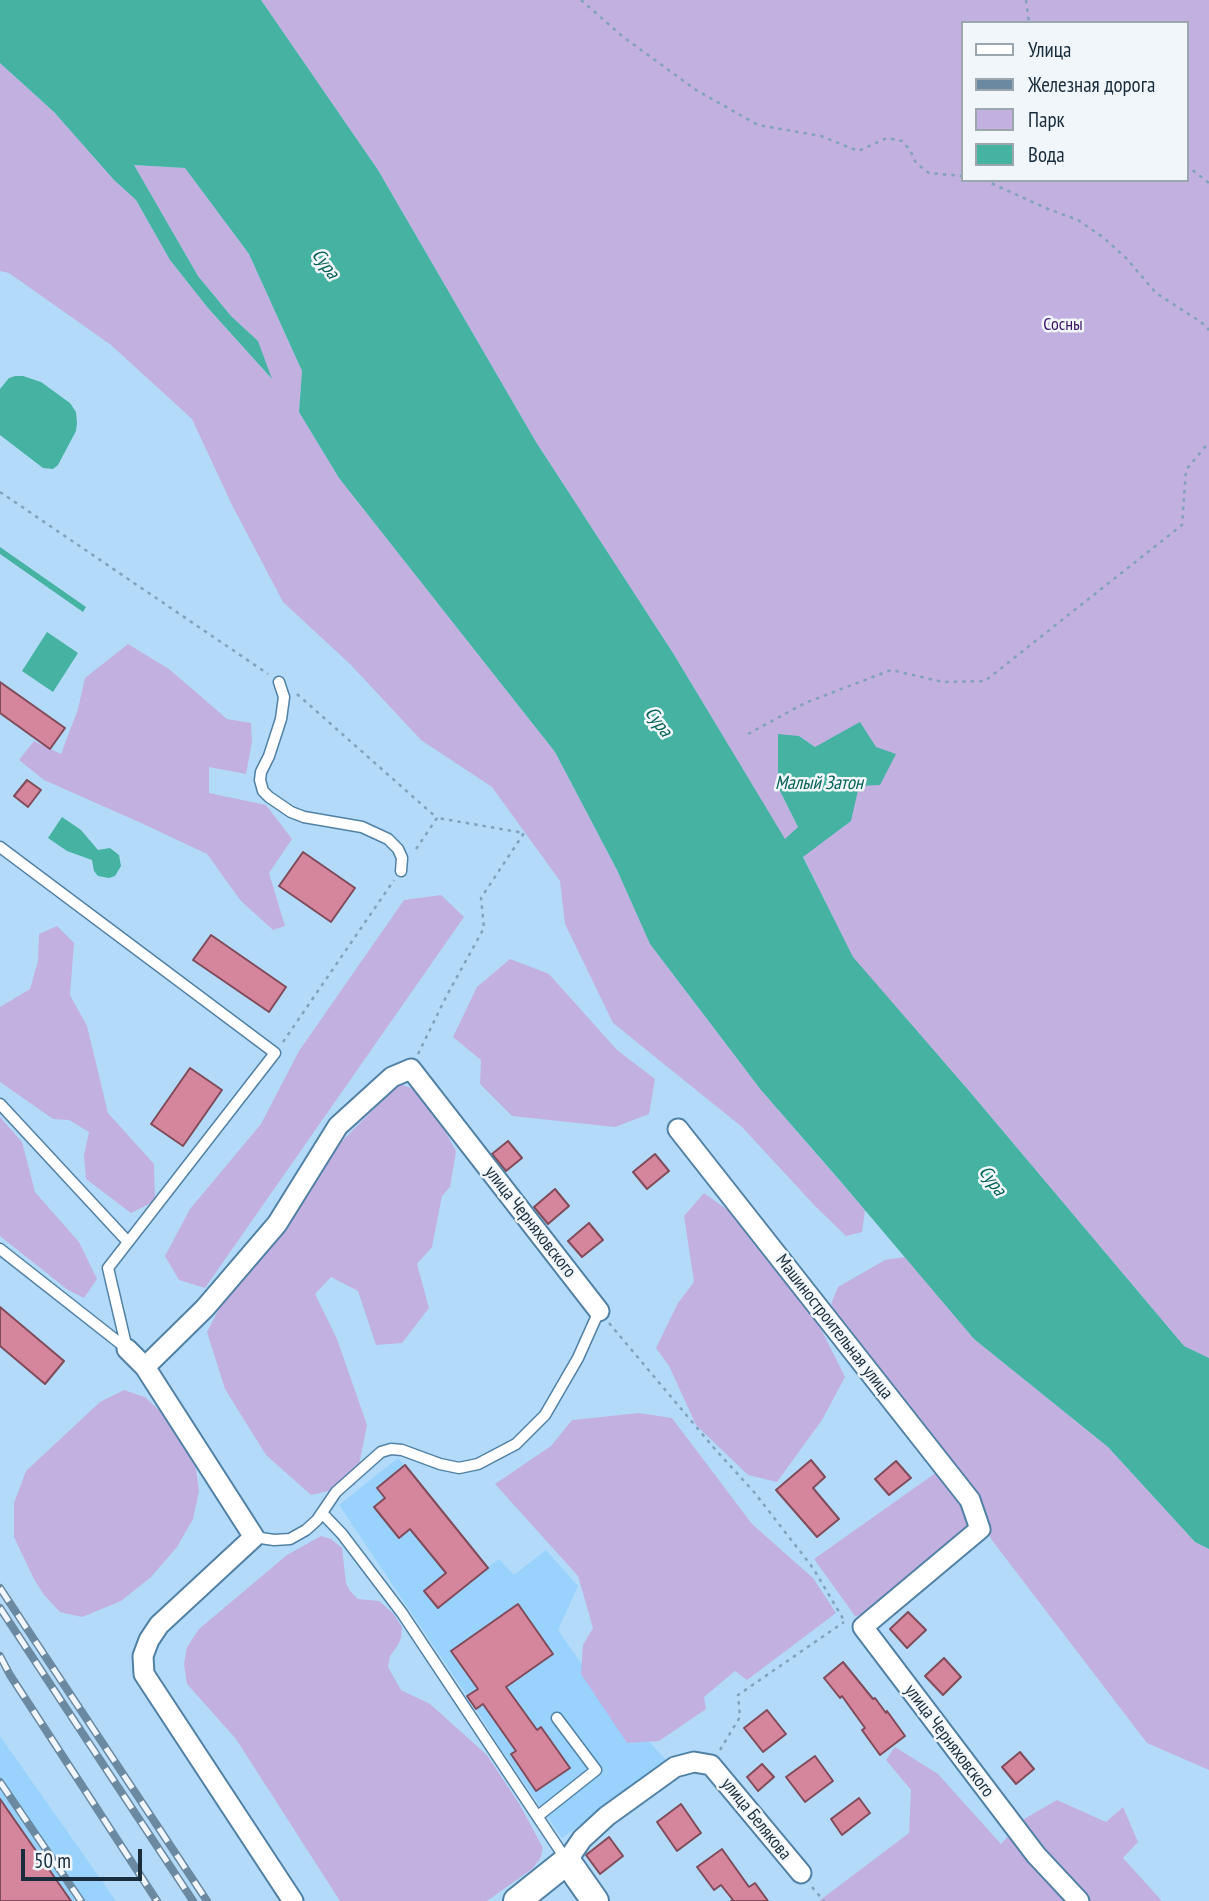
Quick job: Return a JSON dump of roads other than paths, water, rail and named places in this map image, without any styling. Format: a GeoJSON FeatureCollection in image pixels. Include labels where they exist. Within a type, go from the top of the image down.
{"type":"FeatureCollection","features":[{"type":"Feature","properties":{"kind":"main road"},"geometry":{"type":"LineString","coordinates":[[517,1901],[568,1861],[595,1901]]}},
{"type":"Feature","properties":{"kind":"street","name":"улица Черняховского"},"geometry":{"type":"LineString","coordinates":[[145,1367],[205,1308],[277,1224],[338,1126],[392,1077],[411,1069],[599,1311]]}},
{"type":"Feature","properties":{"kind":"street","name":"Машиностроительная улица"},"geometry":{"type":"LineString","coordinates":[[678,1129],[970,1500],[980,1529],[854,1624]]}},
{"type":"Feature","properties":{"kind":"street"},"geometry":{"type":"LineString","coordinates":[[127,1349],[145,1367],[254,1537],[159,1625],[143,1656],[145,1674],[293,1901]]}},
{"type":"Feature","properties":{"kind":"street","name":"улица Черняховского"},"geometry":{"type":"LineString","coordinates":[[854,1624],[1035,1855],[1079,1901]]}},
{"type":"Feature","properties":{"kind":"street","name":"улица Белякова"},"geometry":{"type":"LineString","coordinates":[[568,1861],[582,1839],[607,1816],[675,1767],[694,1762],[711,1765],[801,1873]]}},
{"type":"Feature","properties":{"kind":"lane"},"geometry":{"type":"LineString","coordinates":[[279,682],[284,697],[281,719],[261,772],[263,791],[290,812],[362,827],[388,839],[398,849],[402,858],[401,871]]}},
{"type":"Feature","properties":{"kind":"lane"},"geometry":{"type":"LineString","coordinates":[[0,847],[275,1053],[108,1268],[127,1349]]}},
{"type":"Feature","properties":{"kind":"lane"},"geometry":{"type":"LineString","coordinates":[[0,1104],[128,1242]]}},
{"type":"Feature","properties":{"kind":"lane"},"geometry":{"type":"LineString","coordinates":[[0,1249],[127,1349]]}},
{"type":"Feature","properties":{"kind":"lane"},"geometry":{"type":"LineString","coordinates":[[254,1537],[290,1539],[306,1530],[336,1492],[381,1452],[402,1450],[459,1468],[478,1464],[516,1444],[545,1415],[578,1358],[599,1311]]}},
{"type":"Feature","properties":{"kind":"lane"},"geometry":{"type":"LineString","coordinates":[[322,1513],[342,1534],[402,1613],[568,1861]]}},
{"type":"Feature","properties":{"kind":"lane"},"geometry":{"type":"LineString","coordinates":[[538,1816],[596,1770],[557,1718]]}},
{"type":"Feature","properties":{"kind":"water"},"geometry":{"type":"Polygon","coordinates":[[[0,0],[261,0],[378,170],[536,442],[673,653],[785,839],[798,827],[778,787],[778,734],[799,736],[815,747],[860,722],[876,747],[896,754],[880,785],[859,786],[851,821],[803,857],[853,957],[1184,1346],[1209,1358],[1209,1549],[1195,1542],[1108,1447],[974,1339],[761,1090],[650,944],[617,870],[555,752],[339,478],[299,412],[302,371],[249,254],[185,168],[134,165],[198,276],[231,316],[258,341],[272,379],[208,308],[170,260],[136,200],[114,180],[54,112],[0,63],[0,0]]]}},
{"type":"Feature","properties":{"kind":"water"},"geometry":{"type":"Polygon","coordinates":[[[15,376],[41,382],[70,403],[76,412],[76,431],[58,465],[53,469],[43,468],[0,435],[0,389],[9,378],[15,376]]]}},
{"type":"Feature","properties":{"kind":"water"},"geometry":{"type":"Polygon","coordinates":[[[0,547],[86,607],[83,612],[0,554],[0,547]]]}},
{"type":"Feature","properties":{"kind":"water"},"geometry":{"type":"Polygon","coordinates":[[[47,632],[78,653],[53,692],[22,671],[47,632]]]}},
{"type":"Feature","properties":{"kind":"water"},"geometry":{"type":"Polygon","coordinates":[[[62,817],[81,830],[98,850],[110,848],[119,855],[121,866],[115,876],[98,876],[92,860],[67,851],[48,838],[62,817]]]}},
{"type":"Feature","properties":{"kind":"railway"},"geometry":{"type":"LineString","coordinates":[[0,1588],[207,1901]]}},
{"type":"Feature","properties":{"kind":"railway"},"geometry":{"type":"LineString","coordinates":[[0,1608],[193,1901]]}},
{"type":"Feature","properties":{"kind":"railway"},"geometry":{"type":"LineString","coordinates":[[0,1656],[157,1901]]}},
{"type":"Feature","properties":{"kind":"railway"},"geometry":{"type":"LineString","coordinates":[[0,1782],[81,1901]]}},
{"type":"Feature","properties":{"kind":"water label","name":"Сура"},"geometry":{"type":"Point","coordinates":[325,264]}},
{"type":"Feature","properties":{"kind":"water label","name":"Сура"},"geometry":{"type":"Point","coordinates":[658,722]}},
{"type":"Feature","properties":{"kind":"water label","name":"Малый Затон"},"geometry":{"type":"Point","coordinates":[819,784]}},
{"type":"Feature","properties":{"kind":"water label","name":"Сура"},"geometry":{"type":"Point","coordinates":[992,1181]}},
{"type":"Feature","properties":{"kind":"park label","name":"Сосны"},"geometry":{"type":"Point","coordinates":[1063,325]}}]}
